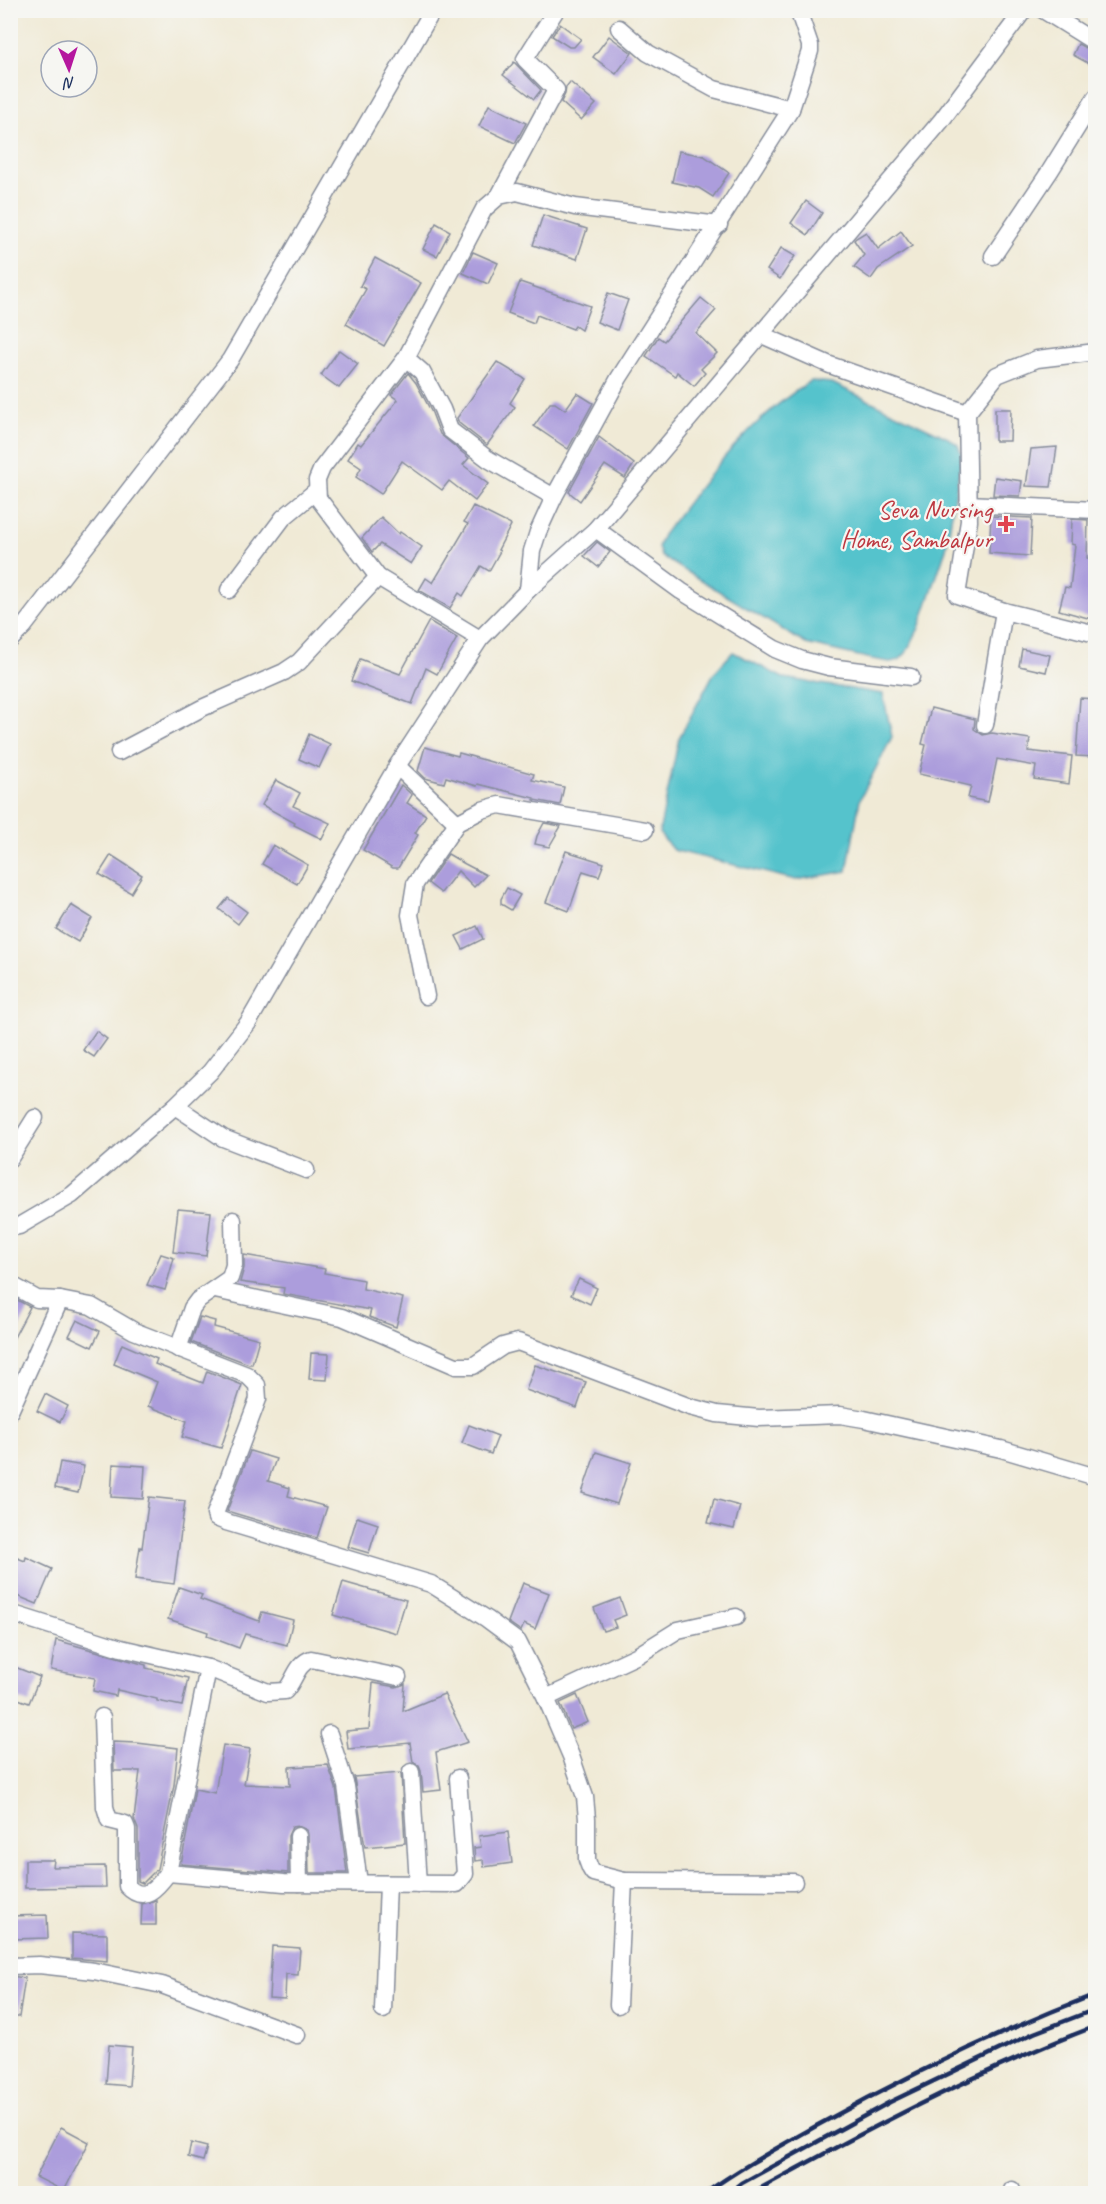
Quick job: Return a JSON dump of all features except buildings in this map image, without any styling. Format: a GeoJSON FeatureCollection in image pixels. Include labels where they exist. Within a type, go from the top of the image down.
{"type":"FeatureCollection","features":[{"type":"Feature","properties":{"kind":"street"},"geometry":{"type":"LineString","coordinates":[[10,639],[24,626],[230,360],[433,10]]}},
{"type":"Feature","properties":{"kind":"street"},"geometry":{"type":"LineString","coordinates":[[480,639],[378,577],[318,498],[317,480],[322,468],[406,358],[484,209],[499,196],[556,90],[525,59],[556,10]]}},
{"type":"Feature","properties":{"kind":"street"},"geometry":{"type":"LineString","coordinates":[[528,590],[532,550],[538,532],[554,497],[619,378],[791,109],[810,51],[798,10]]}},
{"type":"Feature","properties":{"kind":"street"},"geometry":{"type":"LineString","coordinates":[[10,1228],[19,1226],[72,1195],[175,1106],[210,1072],[248,1023],[397,766],[480,639],[528,590],[596,529],[941,121],[1024,10]]}},
{"type":"Feature","properties":{"kind":"street"},"geometry":{"type":"LineString","coordinates":[[1043,10],[1095,43]]}},
{"type":"Feature","properties":{"kind":"street"},"geometry":{"type":"LineString","coordinates":[[619,28],[648,53],[714,89],[791,109]]}},
{"type":"Feature","properties":{"kind":"street"},"geometry":{"type":"LineString","coordinates":[[993,256],[1050,171],[1095,97]]}},
{"type":"Feature","properties":{"kind":"street"},"geometry":{"type":"LineString","coordinates":[[499,196],[517,192],[575,207],[718,225]]}},
{"type":"Feature","properties":{"kind":"street"},"geometry":{"type":"LineString","coordinates":[[762,335],[830,365],[967,413]]}},
{"type":"Feature","properties":{"kind":"street"},"geometry":{"type":"LineString","coordinates":[[1095,352],[1037,359],[1006,371],[998,375],[967,413],[969,521],[957,595],[1004,611],[1095,634]]}},
{"type":"Feature","properties":{"kind":"street"},"geometry":{"type":"LineString","coordinates":[[406,358],[422,372],[442,409],[450,430],[488,459],[554,497]]}},
{"type":"Feature","properties":{"kind":"street"},"geometry":{"type":"LineString","coordinates":[[229,590],[283,519],[317,490]]}},
{"type":"Feature","properties":{"kind":"street"},"geometry":{"type":"LineString","coordinates":[[969,504],[1095,510]]}},
{"type":"Feature","properties":{"kind":"street"},"geometry":{"type":"LineString","coordinates":[[596,529],[681,591],[775,649],[802,660],[829,667],[911,677]]}},
{"type":"Feature","properties":{"kind":"street"},"geometry":{"type":"LineString","coordinates":[[119,752],[201,708],[284,672],[298,662],[378,577]]}},
{"type":"Feature","properties":{"kind":"street"},"geometry":{"type":"LineString","coordinates":[[985,725],[1004,611]]}},
{"type":"Feature","properties":{"kind":"street"},"geometry":{"type":"LineString","coordinates":[[397,766],[456,823]]}},
{"type":"Feature","properties":{"kind":"street"},"geometry":{"type":"LineString","coordinates":[[426,996],[410,915],[414,884],[456,823],[482,810],[500,805],[645,830]]}},
{"type":"Feature","properties":{"kind":"street"},"geometry":{"type":"LineString","coordinates":[[175,1106],[223,1138],[306,1170]]}},
{"type":"Feature","properties":{"kind":"street"},"geometry":{"type":"LineString","coordinates":[[10,1158],[35,1118]]}},
{"type":"Feature","properties":{"kind":"street"},"geometry":{"type":"LineString","coordinates":[[178,1349],[192,1308],[198,1300],[230,1278],[234,1265],[233,1220]]}},
{"type":"Feature","properties":{"kind":"street"},"geometry":{"type":"LineString","coordinates":[[10,1284],[37,1299],[60,1300],[92,1306],[134,1331],[247,1375],[258,1388],[258,1399],[215,1514],[216,1518],[431,1584],[487,1619],[518,1642],[546,1698],[571,1756],[585,1797],[587,1860],[593,1873],[624,1881],[794,1882]]}},
{"type":"Feature","properties":{"kind":"street"},"geometry":{"type":"LineString","coordinates":[[214,1290],[342,1317],[456,1366],[473,1366],[503,1346],[518,1342],[708,1412],[759,1418],[840,1415],[864,1419],[1001,1449],[1095,1477]]}},
{"type":"Feature","properties":{"kind":"street"},"geometry":{"type":"LineString","coordinates":[[10,1411],[60,1300]]}},
{"type":"Feature","properties":{"kind":"street"},"geometry":{"type":"LineString","coordinates":[[10,1613],[121,1648],[208,1668],[267,1692],[285,1691],[290,1686],[299,1666],[311,1659],[398,1677]]}},
{"type":"Feature","properties":{"kind":"street"},"geometry":{"type":"LineString","coordinates":[[546,1698],[638,1655],[678,1630],[736,1617]]}},
{"type":"Feature","properties":{"kind":"street"},"geometry":{"type":"LineString","coordinates":[[102,1717],[105,1807],[109,1820],[125,1824],[127,1829],[127,1886],[138,1894],[147,1893],[157,1888],[168,1873],[208,1668]]}},
{"type":"Feature","properties":{"kind":"street"},"geometry":{"type":"LineString","coordinates":[[329,1734],[346,1786],[359,1883]]}},
{"type":"Feature","properties":{"kind":"street"},"geometry":{"type":"LineString","coordinates":[[411,1772],[418,1884]]}},
{"type":"Feature","properties":{"kind":"street"},"geometry":{"type":"LineString","coordinates":[[168,1873],[299,1883],[456,1884],[465,1874],[458,1778]]}},
{"type":"Feature","properties":{"kind":"street"},"geometry":{"type":"LineString","coordinates":[[298,1836],[299,1883]]}},
{"type":"Feature","properties":{"kind":"street"},"geometry":{"type":"LineString","coordinates":[[618,2005],[624,1881]]}},
{"type":"Feature","properties":{"kind":"street"},"geometry":{"type":"LineString","coordinates":[[383,2010],[388,1884]]}},
{"type":"Feature","properties":{"kind":"street"},"geometry":{"type":"LineString","coordinates":[[10,1966],[39,1965],[94,1971],[162,1984],[297,2035]]}},
{"type":"Feature","properties":{"kind":"water"},"geometry":{"type":"Polygon","coordinates":[[[811,381],[832,383],[948,438],[958,445],[962,455],[946,549],[919,628],[906,653],[899,660],[890,662],[872,659],[806,644],[661,556],[658,547],[663,535],[712,471],[748,431],[789,396],[811,381]]]}},
{"type":"Feature","properties":{"kind":"water"},"geometry":{"type":"Polygon","coordinates":[[[733,652],[783,678],[883,694],[892,737],[860,799],[847,871],[796,880],[673,850],[659,833],[679,738],[714,673],[733,652]]]}},
{"type":"Feature","properties":{"kind":"railway"},"geometry":{"type":"LineString","coordinates":[[704,2194],[774,2150],[886,2089],[990,2039],[1096,1994]]}},
{"type":"Feature","properties":{"kind":"railway"},"geometry":{"type":"LineString","coordinates":[[728,2194],[742,2183],[890,2102],[1034,2033],[1096,2009]]}},
{"type":"Feature","properties":{"kind":"railway"},"geometry":{"type":"LineString","coordinates":[[750,2194],[963,2083],[1096,2026]]}},
{"type":"Feature","properties":{"kind":"place","name":"Seva Nursing Home, Sambalpur"},"geometry":{"type":"Point","coordinates":[1006,524]}}]}
